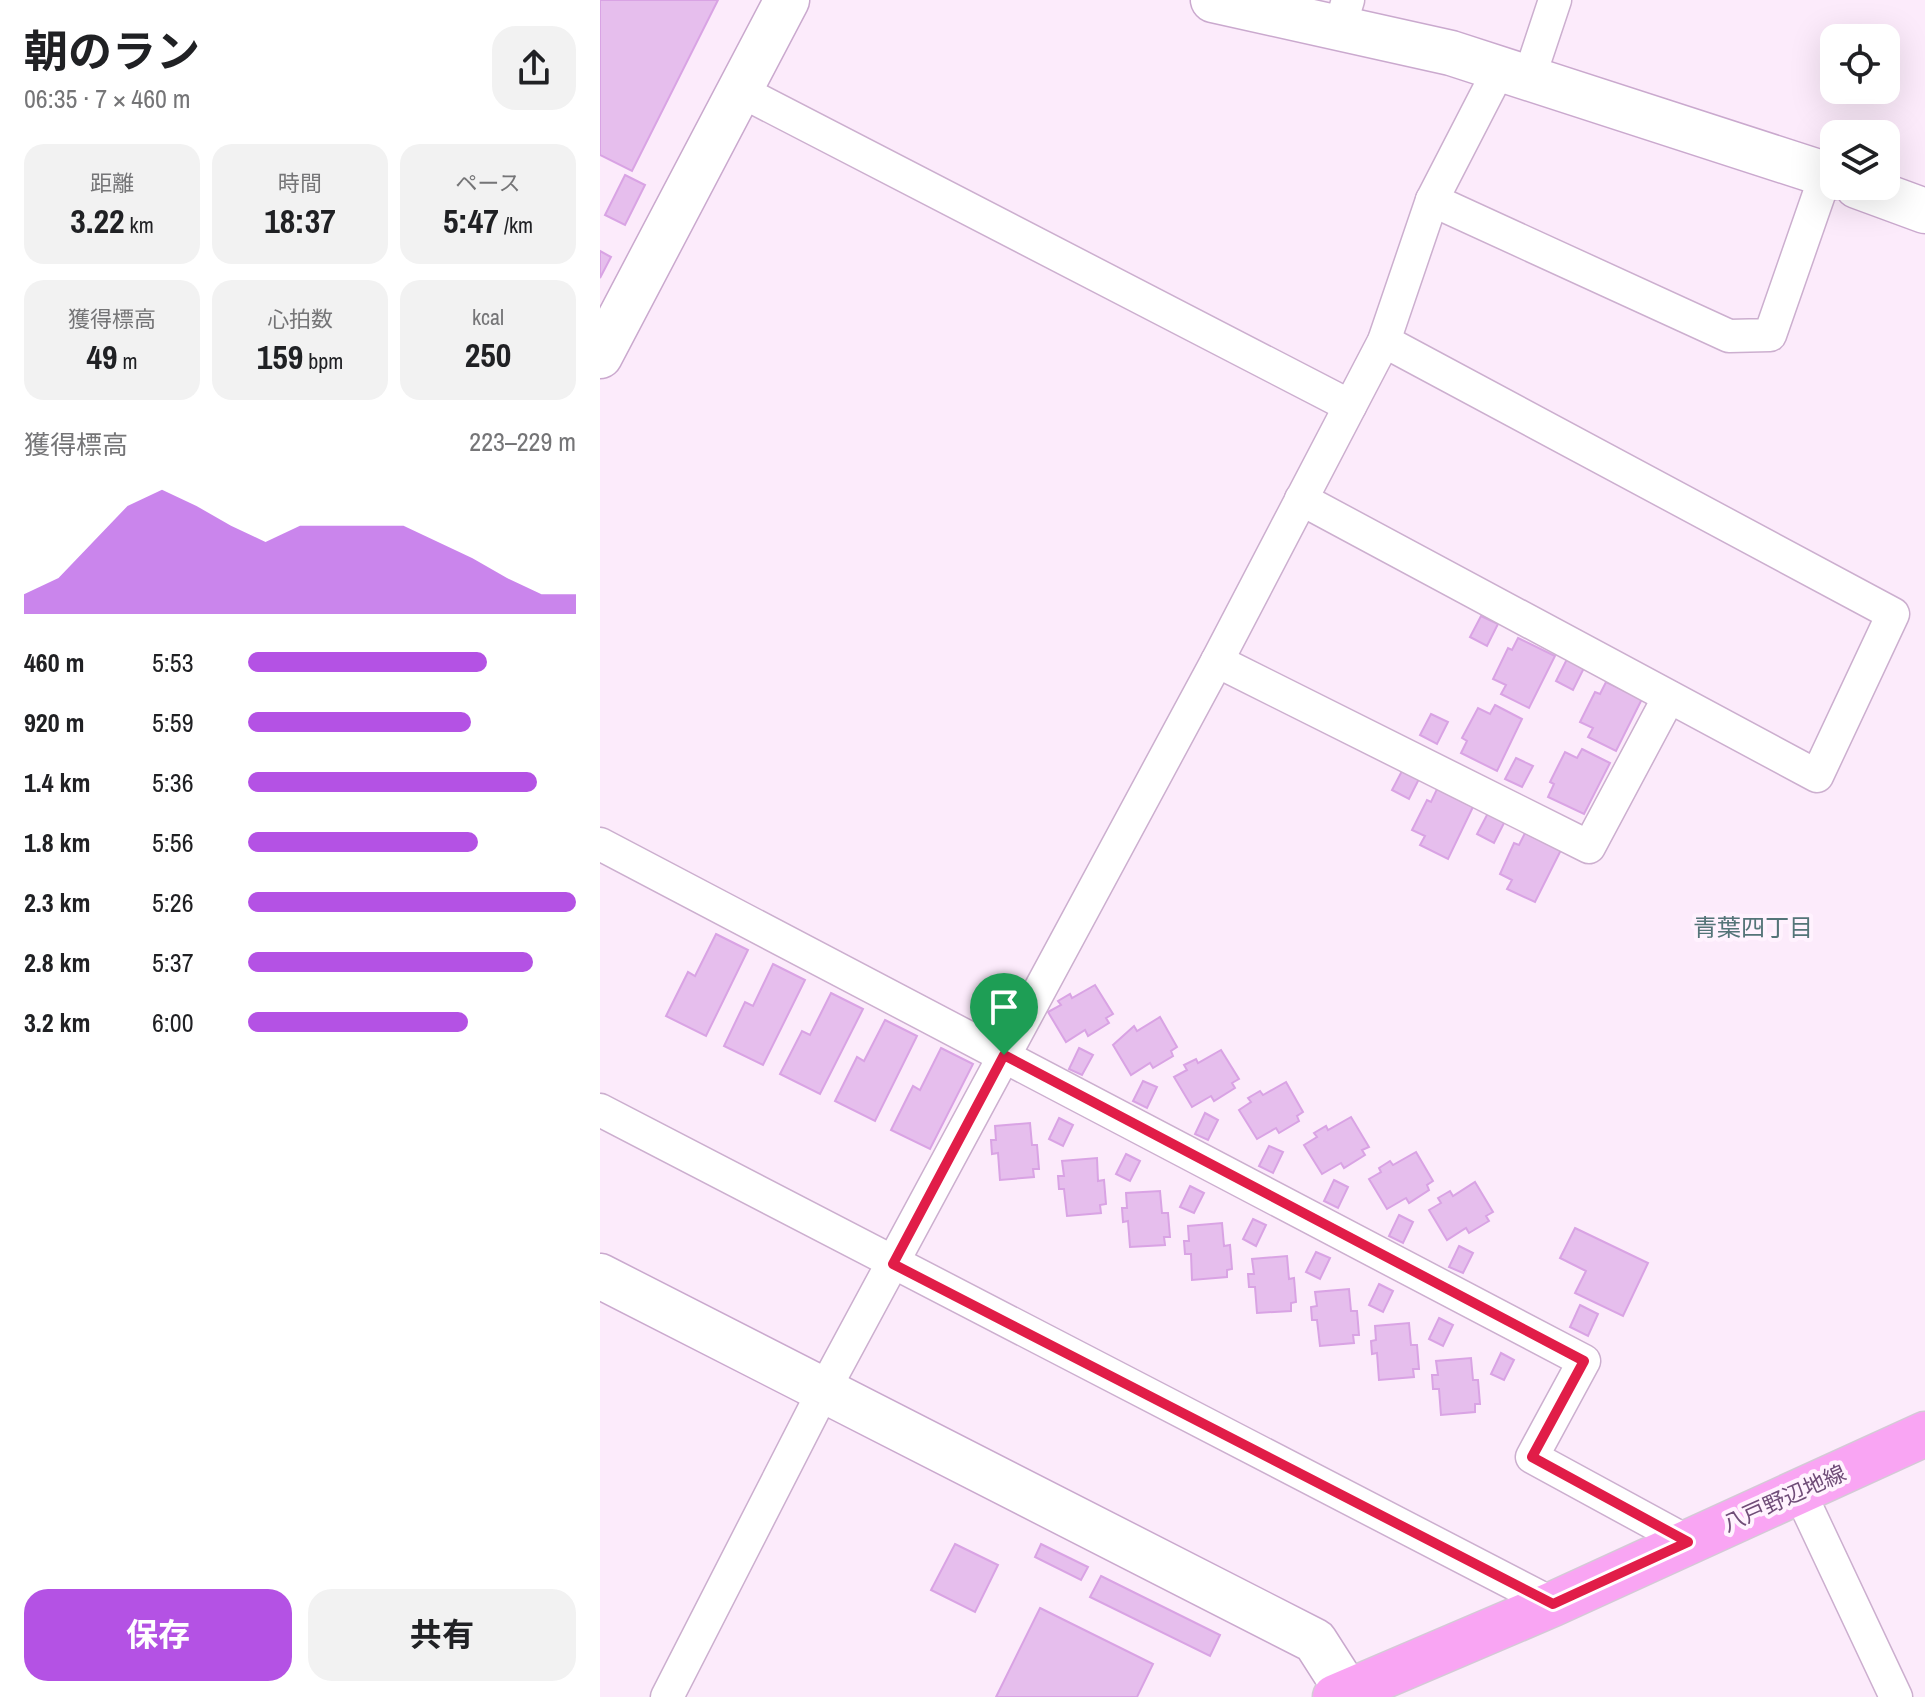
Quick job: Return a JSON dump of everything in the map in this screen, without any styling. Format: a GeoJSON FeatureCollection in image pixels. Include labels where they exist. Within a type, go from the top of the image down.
{"type":"FeatureCollection","features":[{"type":"Feature","properties":{"kind":"main road","name":"八戸野辺地線"},"geometry":{"type":"LineString","coordinates":[[1344,1695],[1553,1604],[1925,1434]]}},
{"type":"Feature","properties":{"kind":"street"},"geometry":{"type":"LineString","coordinates":[[600,356],[787,0]]}},
{"type":"Feature","properties":{"kind":"street"},"geometry":{"type":"LineString","coordinates":[[1213,0],[1344,15],[1451,53],[1820,173]]}},
{"type":"Feature","properties":{"kind":"street"},"geometry":{"type":"LineString","coordinates":[[667,1697],[824,1390],[1217,661],[1384,341],[1432,200],[1515,73],[1555,0]]}},
{"type":"Feature","properties":{"kind":"street"},"geometry":{"type":"LineString","coordinates":[[739,90],[1350,406]]}},
{"type":"Feature","properties":{"kind":"street"},"geometry":{"type":"LineString","coordinates":[[1432,200],[1729,336],[1752,337],[1770,335],[1830,200]]}},
{"type":"Feature","properties":{"kind":"street"},"geometry":{"type":"LineString","coordinates":[[1895,200],[1925,211]]}},
{"type":"Feature","properties":{"kind":"street"},"geometry":{"type":"LineString","coordinates":[[1301,499],[1817,776],[1893,614],[1384,341]]}},
{"type":"Feature","properties":{"kind":"street"},"geometry":{"type":"LineString","coordinates":[[1217,661],[1589,847],[1669,697]]}},
{"type":"Feature","properties":{"kind":"street"},"geometry":{"type":"LineString","coordinates":[[600,844],[1584,1361],[1532,1457],[1688,1542]]}},
{"type":"Feature","properties":{"kind":"street"},"geometry":{"type":"LineString","coordinates":[[600,1110],[1553,1604]]}},
{"type":"Feature","properties":{"kind":"street"},"geometry":{"type":"LineString","coordinates":[[600,1276],[1315,1641],[1344,1695]]}},
{"type":"Feature","properties":{"kind":"street"},"geometry":{"type":"LineString","coordinates":[[1799,1491],[1896,1697]]}},
{"type":"Feature","properties":{"kind":"building"},"geometry":{"type":"Polygon","coordinates":[[[600,0],[718,0],[632,171],[600,155],[600,0]]]}},
{"type":"Feature","properties":{"kind":"building"},"geometry":{"type":"Polygon","coordinates":[[[625,175],[645,185],[625,225],[605,215],[625,175]]]}},
{"type":"Feature","properties":{"kind":"building"},"geometry":{"type":"Polygon","coordinates":[[[600,251],[611,257],[600,278],[600,251]]]}},
{"type":"Feature","properties":{"kind":"building"},"geometry":{"type":"Polygon","coordinates":[[[1481,616],[1498,624],[1487,646],[1470,637],[1481,616]]]}},
{"type":"Feature","properties":{"kind":"building"},"geometry":{"type":"Polygon","coordinates":[[[1518,638],[1555,656],[1529,708],[1501,694],[1506,685],[1493,679],[1508,648],[1512,650],[1518,638]]]}},
{"type":"Feature","properties":{"kind":"building"},"geometry":{"type":"Polygon","coordinates":[[[1567,659],[1584,668],[1573,690],[1556,681],[1567,659]]]}},
{"type":"Feature","properties":{"kind":"building"},"geometry":{"type":"Polygon","coordinates":[[[1606,682],[1642,699],[1616,751],[1588,737],[1593,728],[1580,722],[1595,692],[1600,694],[1606,682]]]}},
{"type":"Feature","properties":{"kind":"building"},"geometry":{"type":"Polygon","coordinates":[[[1495,705],[1522,719],[1497,771],[1461,753],[1467,741],[1462,738],[1478,708],[1490,714],[1495,705]]]}},
{"type":"Feature","properties":{"kind":"building"},"geometry":{"type":"Polygon","coordinates":[[[1431,714],[1448,722],[1437,744],[1420,735],[1431,714]]]}},
{"type":"Feature","properties":{"kind":"building"},"geometry":{"type":"Polygon","coordinates":[[[1582,749],[1610,763],[1584,814],[1548,797],[1554,784],[1550,782],[1565,752],[1577,758],[1582,749]]]}},
{"type":"Feature","properties":{"kind":"building"},"geometry":{"type":"Polygon","coordinates":[[[1516,758],[1533,766],[1522,787],[1505,779],[1516,758]]]}},
{"type":"Feature","properties":{"kind":"building"},"geometry":{"type":"Polygon","coordinates":[[[1403,769],[1420,777],[1409,799],[1392,790],[1403,769]]]}},
{"type":"Feature","properties":{"kind":"building"},"geometry":{"type":"Polygon","coordinates":[[[1437,789],[1473,807],[1448,859],[1420,845],[1425,836],[1412,830],[1427,800],[1431,802],[1437,789]]]}},
{"type":"Feature","properties":{"kind":"building"},"geometry":{"type":"Polygon","coordinates":[[[1488,813],[1505,821],[1494,843],[1477,834],[1488,813]]]}},
{"type":"Feature","properties":{"kind":"building"},"geometry":{"type":"Polygon","coordinates":[[[1525,833],[1561,850],[1535,902],[1507,889],[1512,880],[1500,874],[1514,843],[1519,845],[1525,833]]]}},
{"type":"Feature","properties":{"kind":"building"},"geometry":{"type":"Polygon","coordinates":[[[716,934],[748,950],[706,1036],[666,1016],[688,972],[695,976],[716,934]]]}},
{"type":"Feature","properties":{"kind":"building"},"geometry":{"type":"Polygon","coordinates":[[[773,964],[805,980],[763,1065],[724,1046],[745,1002],[753,1006],[773,964]]]}},
{"type":"Feature","properties":{"kind":"building"},"geometry":{"type":"Polygon","coordinates":[[[1095,985],[1113,1014],[1106,1018],[1109,1023],[1088,1036],[1085,1030],[1066,1042],[1048,1012],[1061,1005],[1058,1001],[1070,994],[1072,998],[1095,985]]]}},
{"type":"Feature","properties":{"kind":"building"},"geometry":{"type":"Polygon","coordinates":[[[831,993],[863,1009],[820,1094],[780,1074],[802,1031],[810,1035],[831,993]]]}},
{"type":"Feature","properties":{"kind":"building"},"geometry":{"type":"Polygon","coordinates":[[[1160,1017],[1177,1047],[1171,1051],[1173,1056],[1153,1068],[1150,1063],[1131,1075],[1113,1045],[1134,1026],[1137,1031],[1160,1017]]]}},
{"type":"Feature","properties":{"kind":"building"},"geometry":{"type":"Polygon","coordinates":[[[885,1020],[917,1036],[875,1121],[835,1101],[857,1057],[864,1061],[885,1020]]]}},
{"type":"Feature","properties":{"kind":"building"},"geometry":{"type":"Polygon","coordinates":[[[941,1048],[973,1064],[930,1149],[891,1130],[913,1086],[920,1090],[941,1048]]]}},
{"type":"Feature","properties":{"kind":"building"},"geometry":{"type":"Polygon","coordinates":[[[1079,1048],[1093,1055],[1082,1075],[1069,1069],[1079,1048]]]}},
{"type":"Feature","properties":{"kind":"building"},"geometry":{"type":"Polygon","coordinates":[[[1221,1050],[1239,1079],[1232,1083],[1235,1088],[1214,1101],[1211,1096],[1192,1107],[1174,1077],[1187,1070],[1184,1065],[1196,1059],[1198,1063],[1221,1050]]]}},
{"type":"Feature","properties":{"kind":"building"},"geometry":{"type":"Polygon","coordinates":[[[1143,1081],[1157,1087],[1147,1108],[1133,1101],[1143,1081]]]}},
{"type":"Feature","properties":{"kind":"building"},"geometry":{"type":"Polygon","coordinates":[[[1286,1082],[1303,1112],[1297,1116],[1299,1121],[1279,1133],[1276,1128],[1257,1139],[1239,1110],[1251,1102],[1248,1098],[1260,1091],[1263,1095],[1286,1082]]]}},
{"type":"Feature","properties":{"kind":"building"},"geometry":{"type":"Polygon","coordinates":[[[1205,1113],[1218,1120],[1208,1140],[1195,1134],[1205,1113]]]}},
{"type":"Feature","properties":{"kind":"building"},"geometry":{"type":"Polygon","coordinates":[[[1351,1117],[1369,1147],[1362,1150],[1365,1155],[1344,1168],[1341,1163],[1322,1174],[1304,1145],[1317,1137],[1314,1133],[1326,1126],[1328,1130],[1351,1117]]]}},
{"type":"Feature","properties":{"kind":"building"},"geometry":{"type":"Polygon","coordinates":[[[1059,1118],[1073,1125],[1063,1146],[1049,1139],[1059,1118]]]}},
{"type":"Feature","properties":{"kind":"building"},"geometry":{"type":"Polygon","coordinates":[[[1030,1123],[1032,1145],[1037,1145],[1039,1169],[1033,1169],[1034,1177],[1000,1180],[998,1153],[992,1154],[991,1140],[996,1140],[995,1126],[1030,1123]]]}},
{"type":"Feature","properties":{"kind":"building"},"geometry":{"type":"Polygon","coordinates":[[[1269,1146],[1283,1152],[1273,1173],[1259,1166],[1269,1146]]]}},
{"type":"Feature","properties":{"kind":"building"},"geometry":{"type":"Polygon","coordinates":[[[1416,1152],[1433,1181],[1427,1185],[1429,1190],[1409,1203],[1406,1198],[1387,1209],[1369,1179],[1381,1172],[1379,1168],[1390,1161],[1393,1165],[1416,1152]]]}},
{"type":"Feature","properties":{"kind":"building"},"geometry":{"type":"Polygon","coordinates":[[[1126,1154],[1140,1161],[1130,1181],[1116,1174],[1126,1154]]]}},
{"type":"Feature","properties":{"kind":"building"},"geometry":{"type":"Polygon","coordinates":[[[1097,1158],[1098,1181],[1104,1180],[1106,1204],[1100,1205],[1101,1213],[1067,1216],[1064,1189],[1059,1189],[1058,1176],[1064,1176],[1062,1161],[1097,1158]]]}},
{"type":"Feature","properties":{"kind":"building"},"geometry":{"type":"Polygon","coordinates":[[[1334,1180],[1348,1187],[1338,1208],[1324,1201],[1334,1180]]]}},
{"type":"Feature","properties":{"kind":"building"},"geometry":{"type":"Polygon","coordinates":[[[1475,1182],[1493,1212],[1486,1216],[1489,1221],[1469,1233],[1466,1228],[1447,1240],[1429,1210],[1441,1203],[1438,1198],[1450,1191],[1453,1196],[1475,1182]]]}},
{"type":"Feature","properties":{"kind":"building"},"geometry":{"type":"Polygon","coordinates":[[[1190,1186],[1204,1193],[1194,1213],[1180,1207],[1190,1186]]]}},
{"type":"Feature","properties":{"kind":"building"},"geometry":{"type":"Polygon","coordinates":[[[1160,1191],[1162,1213],[1168,1213],[1170,1237],[1164,1237],[1165,1245],[1130,1247],[1128,1221],[1123,1222],[1122,1208],[1127,1208],[1126,1193],[1160,1191]]]}},
{"type":"Feature","properties":{"kind":"building"},"geometry":{"type":"Polygon","coordinates":[[[1399,1215],[1413,1222],[1403,1243],[1389,1236],[1399,1215]]]}},
{"type":"Feature","properties":{"kind":"building"},"geometry":{"type":"Polygon","coordinates":[[[1253,1219],[1266,1225],[1256,1246],[1243,1239],[1253,1219]]]}},
{"type":"Feature","properties":{"kind":"building"},"geometry":{"type":"Polygon","coordinates":[[[1222,1223],[1224,1246],[1230,1245],[1232,1269],[1227,1270],[1227,1277],[1192,1280],[1191,1254],[1185,1254],[1184,1241],[1189,1241],[1188,1226],[1222,1223]]]}},
{"type":"Feature","properties":{"kind":"building"},"geometry":{"type":"Polygon","coordinates":[[[1575,1228],[1648,1263],[1623,1316],[1575,1293],[1586,1271],[1560,1258],[1575,1228]]]}},
{"type":"Feature","properties":{"kind":"building"},"geometry":{"type":"Polygon","coordinates":[[[1459,1246],[1473,1253],[1463,1273],[1449,1267],[1459,1246]]]}},
{"type":"Feature","properties":{"kind":"building"},"geometry":{"type":"Polygon","coordinates":[[[1316,1252],[1330,1258],[1320,1279],[1306,1272],[1316,1252]]]}},
{"type":"Feature","properties":{"kind":"building"},"geometry":{"type":"Polygon","coordinates":[[[1287,1256],[1289,1279],[1294,1278],[1296,1302],[1291,1303],[1291,1311],[1257,1313],[1255,1287],[1249,1287],[1248,1274],[1254,1274],[1252,1259],[1287,1256]]]}},
{"type":"Feature","properties":{"kind":"building"},"geometry":{"type":"Polygon","coordinates":[[[1379,1284],[1393,1291],[1383,1312],[1369,1305],[1379,1284]]]}},
{"type":"Feature","properties":{"kind":"building"},"geometry":{"type":"Polygon","coordinates":[[[1349,1289],[1351,1311],[1357,1311],[1359,1335],[1353,1335],[1354,1343],[1320,1346],[1317,1320],[1312,1320],[1311,1307],[1317,1306],[1315,1292],[1349,1289]]]}},
{"type":"Feature","properties":{"kind":"building"},"geometry":{"type":"Polygon","coordinates":[[[1580,1305],[1598,1314],[1588,1336],[1570,1327],[1580,1305]]]}},
{"type":"Feature","properties":{"kind":"building"},"geometry":{"type":"Polygon","coordinates":[[[1439,1318],[1453,1325],[1443,1346],[1429,1339],[1439,1318]]]}},
{"type":"Feature","properties":{"kind":"building"},"geometry":{"type":"Polygon","coordinates":[[[1409,1323],[1411,1345],[1417,1345],[1419,1369],[1413,1369],[1414,1377],[1379,1380],[1377,1353],[1372,1354],[1371,1341],[1376,1340],[1375,1326],[1409,1323]]]}},
{"type":"Feature","properties":{"kind":"building"},"geometry":{"type":"Polygon","coordinates":[[[1501,1353],[1514,1360],[1504,1380],[1491,1374],[1501,1353]]]}},
{"type":"Feature","properties":{"kind":"building"},"geometry":{"type":"Polygon","coordinates":[[[1471,1358],[1473,1380],[1478,1380],[1480,1404],[1475,1404],[1475,1412],[1441,1415],[1439,1389],[1433,1389],[1432,1375],[1438,1375],[1436,1361],[1471,1358]]]}},
{"type":"Feature","properties":{"kind":"building"},"geometry":{"type":"Polygon","coordinates":[[[955,1544],[998,1565],[975,1612],[931,1590],[955,1544]]]}},
{"type":"Feature","properties":{"kind":"building"},"geometry":{"type":"Polygon","coordinates":[[[1041,1544],[1088,1567],[1081,1580],[1035,1557],[1041,1544]]]}},
{"type":"Feature","properties":{"kind":"building"},"geometry":{"type":"Polygon","coordinates":[[[1101,1576],[1220,1635],[1210,1656],[1090,1597],[1101,1576]]]}},
{"type":"Feature","properties":{"kind":"building"},"geometry":{"type":"Polygon","coordinates":[[[1040,1608],[1153,1664],[1137,1697],[996,1697],[1040,1608]]]}},
{"type":"Feature","properties":{"kind":"district","name":"青葉四丁目"},"geometry":{"type":"Point","coordinates":[1753,928]}},
{"type":"Feature","properties":{"kind":"route"},"geometry":{"type":"LineString","coordinates":[[1004,1055],[1584,1361],[1532,1457],[1688,1542],[1553,1604],[893,1264],[1004,1055]]}}]}
